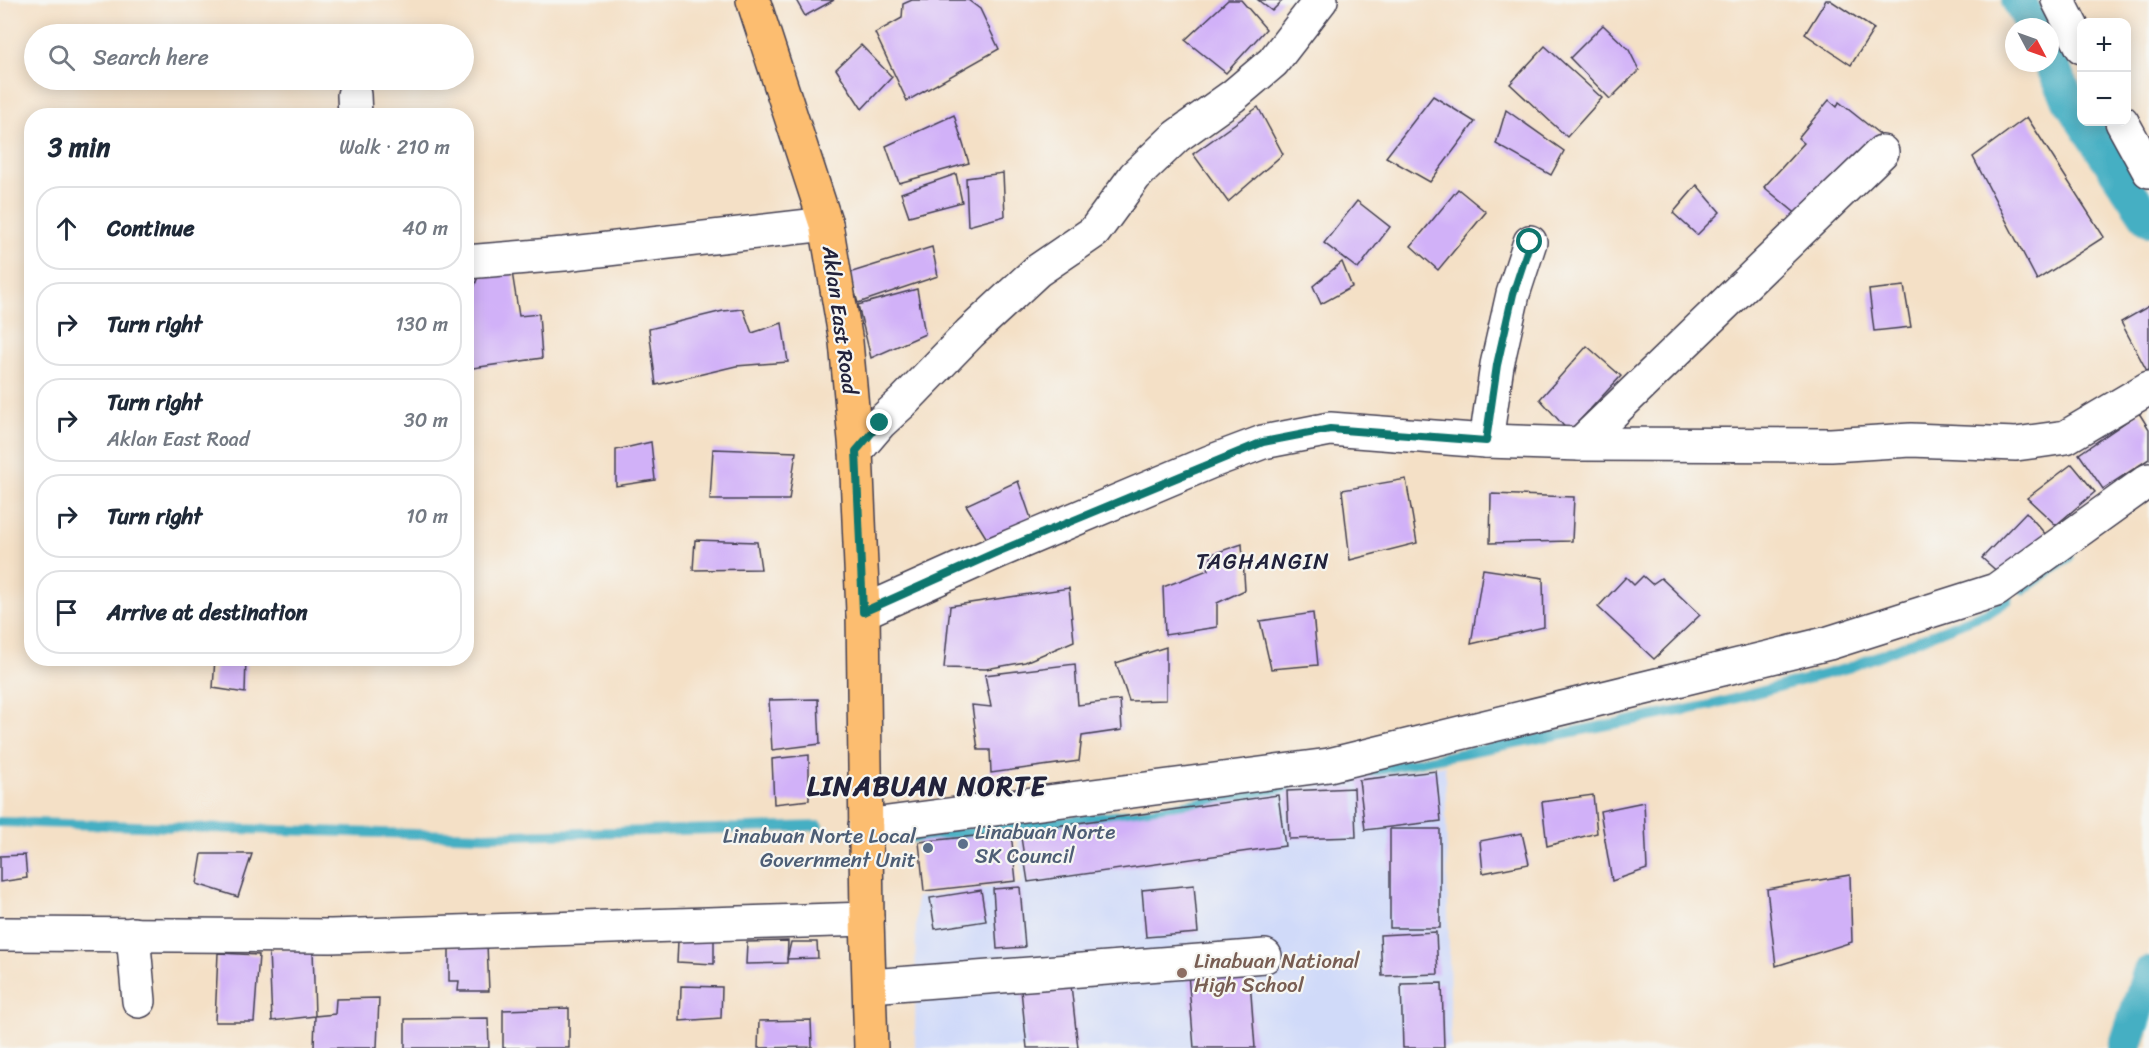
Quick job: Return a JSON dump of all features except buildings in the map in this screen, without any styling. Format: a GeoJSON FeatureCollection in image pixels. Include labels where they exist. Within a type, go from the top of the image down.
{"type":"FeatureCollection","features":[{"type":"Feature","properties":{"kind":"main road","name":"Aklan East Road"},"geometry":{"type":"LineString","coordinates":[[753,0],[826,224],[846,342],[856,451],[863,612],[865,826],[871,1048]]}},
{"type":"Feature","properties":{"kind":"street"},"geometry":{"type":"LineString","coordinates":[[856,451],[880,423],[970,333],[1037,271],[1094,232],[1135,177],[1178,136],[1233,96],[1273,62],[1321,0]]}},
{"type":"Feature","properties":{"kind":"street"},"geometry":{"type":"LineString","coordinates":[[2058,0],[2077,37]]}},
{"type":"Feature","properties":{"kind":"street"},"geometry":{"type":"LineString","coordinates":[[2124,126],[2149,171]]}},
{"type":"Feature","properties":{"kind":"street"},"geometry":{"type":"LineString","coordinates":[[1580,444],[1882,152]]}},
{"type":"Feature","properties":{"kind":"street"},"geometry":{"type":"LineString","coordinates":[[474,261],[564,254],[826,224]]}},
{"type":"Feature","properties":{"kind":"street"},"geometry":{"type":"LineString","coordinates":[[1486,441],[1497,365],[1513,294],[1530,242]]}},
{"type":"Feature","properties":{"kind":"street"},"geometry":{"type":"LineString","coordinates":[[863,612],[997,552],[1263,442],[1330,429],[1486,441],[1580,444],[1831,445],[1911,440],[2016,444],[2066,437],[2149,388]]}},
{"type":"Feature","properties":{"kind":"street"},"geometry":{"type":"LineString","coordinates":[[865,826],[1329,765],[1828,643],[1996,590],[2149,480]]}},
{"type":"Feature","properties":{"kind":"street"},"geometry":{"type":"LineString","coordinates":[[0,934],[331,936],[867,919]]}},
{"type":"Feature","properties":{"kind":"street"},"geometry":{"type":"LineString","coordinates":[[133,934],[139,1001]]}},
{"type":"Feature","properties":{"kind":"street"},"geometry":{"type":"LineString","coordinates":[[870,986],[1265,956]]}},
{"type":"Feature","properties":{"kind":"shaded area","name":"Linabuan National High School"},"geometry":{"type":"Polygon","coordinates":[[[1445,765],[1451,1048],[915,1048],[916,897],[1022,883],[1017,829],[1445,765]]]}},
{"type":"Feature","properties":{"kind":"waterway"},"geometry":{"type":"LineString","coordinates":[[2018,0],[2028,18]]}},
{"type":"Feature","properties":{"kind":"waterway"},"geometry":{"type":"LineString","coordinates":[[2055,72],[2077,112]]}},
{"type":"Feature","properties":{"kind":"waterway"},"geometry":{"type":"LineString","coordinates":[[2086,126],[2149,220]]}},
{"type":"Feature","properties":{"kind":"waterway"},"geometry":{"type":"LineString","coordinates":[[2023,590],[2069,557]]}},
{"type":"Feature","properties":{"kind":"waterway"},"geometry":{"type":"LineString","coordinates":[[1371,771],[1711,705],[1848,668],[1993,610],[2008,600]]}},
{"type":"Feature","properties":{"kind":"waterway"},"geometry":{"type":"LineString","coordinates":[[914,838],[1141,813],[1285,787]]}},
{"type":"Feature","properties":{"kind":"waterway"},"geometry":{"type":"LineString","coordinates":[[0,822],[484,836],[818,826]]}},
{"type":"Feature","properties":{"kind":"waterway"},"geometry":{"type":"LineString","coordinates":[[2125,1048],[2149,973]]}},
{"type":"Feature","properties":{"kind":"place","name":"Linabuan Norte SK Council"},"geometry":{"type":"Point","coordinates":[963,844]}},
{"type":"Feature","properties":{"kind":"place","name":"Linabuan Norte Local Government Unit"},"geometry":{"type":"Point","coordinates":[928,848]}},
{"type":"Feature","properties":{"kind":"place","name":"Linabuan National High School"},"geometry":{"type":"Point","coordinates":[1182,973]}},
{"type":"Feature","properties":{"kind":"district","name":"TAGHANGIN"},"geometry":{"type":"Point","coordinates":[1263,561]}},
{"type":"Feature","properties":{"kind":"district","name":"LINABUAN NORTE"},"geometry":{"type":"Point","coordinates":[927,786]}},
{"type":"Feature","properties":{"kind":"route"},"geometry":{"type":"LineString","coordinates":[[880,423],[856,451],[863,612],[997,552],[1263,442],[1330,429],[1486,441],[1497,365],[1513,294],[1530,242]]}}]}
